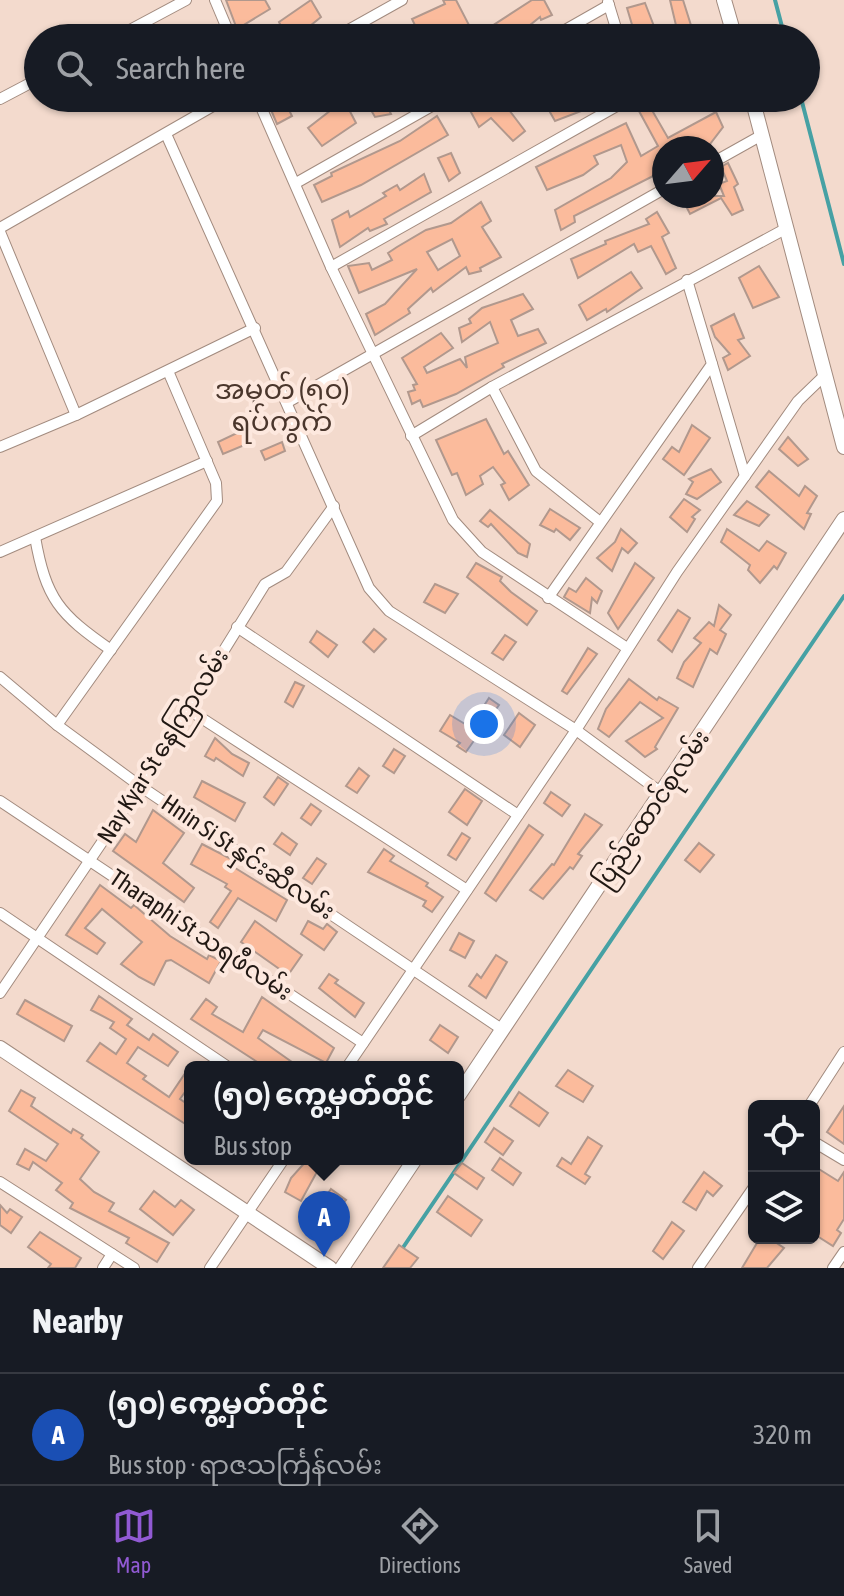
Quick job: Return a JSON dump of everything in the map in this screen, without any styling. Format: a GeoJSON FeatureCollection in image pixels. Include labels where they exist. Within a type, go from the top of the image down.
{"type":"FeatureCollection","features":[{"type":"Feature","properties":{"kind":"main road"},"geometry":{"type":"LineString","coordinates":[[724,0],[731,24]]}},
{"type":"Feature","properties":{"kind":"main road"},"geometry":{"type":"LineString","coordinates":[[756,112],[844,447]]}},
{"type":"Feature","properties":{"kind":"main road","name":"ပြည်ထောင်စုလမ်း"},"geometry":{"type":"LineString","coordinates":[[464,1087],[663,794],[844,519]]}},
{"type":"Feature","properties":{"kind":"main road"},"geometry":{"type":"LineString","coordinates":[[0,1048],[330,1268]]}},
{"type":"Feature","properties":{"kind":"main road"},"geometry":{"type":"LineString","coordinates":[[342,1268],[411,1165]]}},
{"type":"Feature","properties":{"kind":"street"},"geometry":{"type":"LineString","coordinates":[[141,24],[186,0]]}},
{"type":"Feature","properties":{"kind":"street"},"geometry":{"type":"LineString","coordinates":[[215,0],[225,24]]}},
{"type":"Feature","properties":{"kind":"street"},"geometry":{"type":"LineString","coordinates":[[359,24],[402,0]]}},
{"type":"Feature","properties":{"kind":"street"},"geometry":{"type":"LineString","coordinates":[[573,24],[608,2],[615,24]]}},
{"type":"Feature","properties":{"kind":"street"},"geometry":{"type":"LineString","coordinates":[[0,99],[24,86]]}},
{"type":"Feature","properties":{"kind":"street"},"geometry":{"type":"LineString","coordinates":[[76,415],[0,230],[203,112]]}},
{"type":"Feature","properties":{"kind":"street"},"geometry":{"type":"LineString","coordinates":[[263,112],[331,267],[453,520],[482,552],[627,648]]}},
{"type":"Feature","properties":{"kind":"street"},"geometry":{"type":"LineString","coordinates":[[296,183],[421,112]]}},
{"type":"Feature","properties":{"kind":"street"},"geometry":{"type":"LineString","coordinates":[[331,267],[606,112]]}},
{"type":"Feature","properties":{"kind":"street"},"geometry":{"type":"LineString","coordinates":[[166,134],[369,588],[389,611],[576,730],[663,794]]}},
{"type":"Feature","properties":{"kind":"street"},"geometry":{"type":"LineString","coordinates":[[724,156],[762,135]]}},
{"type":"Feature","properties":{"kind":"street"},"geometry":{"type":"LineString","coordinates":[[288,402],[652,196]]}},
{"type":"Feature","properties":{"kind":"street"},"geometry":{"type":"LineString","coordinates":[[411,436],[492,387],[787,228]]}},
{"type":"Feature","properties":{"kind":"street"},"geometry":{"type":"LineString","coordinates":[[687,280],[745,476]]}},
{"type":"Feature","properties":{"kind":"street"},"geometry":{"type":"LineString","coordinates":[[0,447],[76,415],[255,328]]}},
{"type":"Feature","properties":{"kind":"street"},"geometry":{"type":"LineString","coordinates":[[548,598],[712,364]]}},
{"type":"Feature","properties":{"kind":"street"},"geometry":{"type":"LineString","coordinates":[[57,725],[217,501],[216,483],[168,371]]}},
{"type":"Feature","properties":{"kind":"street"},"geometry":{"type":"LineString","coordinates":[[351,1061],[745,476],[798,401],[826,374]]}},
{"type":"Feature","properties":{"kind":"street"},"geometry":{"type":"LineString","coordinates":[[492,387],[536,471],[600,522]]}},
{"type":"Feature","properties":{"kind":"street"},"geometry":{"type":"LineString","coordinates":[[0,552],[207,461]]}},
{"type":"Feature","properties":{"kind":"street","name":"Nay Kyar St နေကြာလမ်း"},"geometry":{"type":"LineString","coordinates":[[0,993],[140,786],[265,584],[286,572],[334,506]]}},
{"type":"Feature","properties":{"kind":"street"},"geometry":{"type":"LineString","coordinates":[[35,537],[42,575],[58,608],[111,650]]}},
{"type":"Feature","properties":{"kind":"street"},"geometry":{"type":"LineString","coordinates":[[237,627],[518,815]]}},
{"type":"Feature","properties":{"kind":"street","name":"Hnin Si St နှင်းဆီလမ်း"},"geometry":{"type":"LineString","coordinates":[[0,677],[57,725],[140,786],[503,1030]]}},
{"type":"Feature","properties":{"kind":"street"},"geometry":{"type":"LineString","coordinates":[[189,710],[467,890]]}},
{"type":"Feature","properties":{"kind":"street","name":"Tharaphi St သရဖီလမ်း"},"geometry":{"type":"LineString","coordinates":[[0,801],[363,1043]]}},
{"type":"Feature","properties":{"kind":"street"},"geometry":{"type":"LineString","coordinates":[[0,913],[219,1061]]}},
{"type":"Feature","properties":{"kind":"street"},"geometry":{"type":"LineString","coordinates":[[813,1100],[844,1052]]}},
{"type":"Feature","properties":{"kind":"street"},"geometry":{"type":"LineString","coordinates":[[820,1146],[844,1160]]}},
{"type":"Feature","properties":{"kind":"street"},"geometry":{"type":"LineString","coordinates":[[210,1268],[280,1165]]}},
{"type":"Feature","properties":{"kind":"street"},"geometry":{"type":"LineString","coordinates":[[0,1182],[134,1268]]}},
{"type":"Feature","properties":{"kind":"street"},"geometry":{"type":"LineString","coordinates":[[698,1268],[748,1196]]}},
{"type":"Feature","properties":{"kind":"street"},"geometry":{"type":"LineString","coordinates":[[833,1268],[844,1252]]}},
{"type":"Feature","properties":{"kind":"street"},"geometry":{"type":"LineString","coordinates":[[103,1268],[112,1254]]}},
{"type":"Feature","properties":{"kind":"building"},"geometry":{"type":"Polygon","coordinates":[[[226,0],[265,0],[270,9],[245,24],[235,24],[226,0]]]}},
{"type":"Feature","properties":{"kind":"building"},"geometry":{"type":"Polygon","coordinates":[[[311,0],[321,17],[312,24],[279,22],[311,0]]]}},
{"type":"Feature","properties":{"kind":"building"},"geometry":{"type":"Polygon","coordinates":[[[443,0],[456,0],[468,24],[414,24],[412,19],[445,4],[443,0]]]}},
{"type":"Feature","properties":{"kind":"building"},"geometry":{"type":"Polygon","coordinates":[[[532,0],[544,0],[552,15],[541,20],[540,17],[531,24],[495,24],[532,0]]]}},
{"type":"Feature","properties":{"kind":"building"},"geometry":{"type":"Polygon","coordinates":[[[670,0],[683,0],[691,24],[676,24],[670,0]]]}},
{"type":"Feature","properties":{"kind":"building"},"geometry":{"type":"Polygon","coordinates":[[[645,3],[653,24],[632,24],[627,8],[645,3]]]}},
{"type":"Feature","properties":{"kind":"building"},"geometry":{"type":"Polygon","coordinates":[[[272,112],[290,112],[292,116],[277,124],[272,112]]]}},
{"type":"Feature","properties":{"kind":"building"},"geometry":{"type":"Polygon","coordinates":[[[329,112],[350,112],[356,123],[322,146],[308,128],[329,112]]]}},
{"type":"Feature","properties":{"kind":"building"},"geometry":{"type":"Polygon","coordinates":[[[372,112],[391,114],[375,117],[372,112]]]}},
{"type":"Feature","properties":{"kind":"building"},"geometry":{"type":"Polygon","coordinates":[[[471,112],[511,112],[525,131],[513,141],[491,118],[479,127],[471,112]]]}},
{"type":"Feature","properties":{"kind":"building"},"geometry":{"type":"Polygon","coordinates":[[[550,112],[579,112],[555,121],[550,112]]]}},
{"type":"Feature","properties":{"kind":"building"},"geometry":{"type":"Polygon","coordinates":[[[640,112],[653,112],[667,136],[653,136],[640,112]]]}},
{"type":"Feature","properties":{"kind":"building"},"geometry":{"type":"Polygon","coordinates":[[[716,112],[723,127],[716,136],[672,136],[716,112]]]}},
{"type":"Feature","properties":{"kind":"building"},"geometry":{"type":"Polygon","coordinates":[[[437,116],[448,135],[361,185],[322,202],[314,185],[332,176],[331,173],[400,141],[437,116]]]}},
{"type":"Feature","properties":{"kind":"building"},"geometry":{"type":"Polygon","coordinates":[[[626,123],[641,156],[652,150],[652,177],[574,216],[575,222],[561,230],[555,210],[611,178],[627,162],[621,145],[594,156],[598,164],[583,175],[547,190],[536,167],[626,123]]]}},
{"type":"Feature","properties":{"kind":"building"},"geometry":{"type":"Polygon","coordinates":[[[451,153],[460,173],[449,181],[438,158],[451,153]]]}},
{"type":"Feature","properties":{"kind":"building"},"geometry":{"type":"Polygon","coordinates":[[[728,163],[738,184],[734,187],[743,210],[732,215],[724,203],[724,182],[727,181],[724,165],[728,163]]]}},
{"type":"Feature","properties":{"kind":"building"},"geometry":{"type":"Polygon","coordinates":[[[424,174],[431,192],[384,219],[387,224],[370,231],[368,228],[340,247],[332,220],[348,211],[350,217],[386,196],[383,193],[397,185],[400,190],[424,174]]]}},
{"type":"Feature","properties":{"kind":"building"},"geometry":{"type":"Polygon","coordinates":[[[481,202],[491,221],[482,227],[501,257],[480,268],[481,271],[469,274],[466,267],[433,292],[431,288],[408,309],[410,313],[375,335],[366,314],[385,304],[417,269],[359,293],[348,266],[369,263],[372,270],[392,260],[388,253],[397,247],[426,230],[451,223],[481,202]],[[452,239],[427,252],[438,270],[460,256],[452,239]]]}},
{"type":"Feature","properties":{"kind":"building"},"geometry":{"type":"Polygon","coordinates":[[[687,208],[702,208],[690,214],[687,208]]]}},
{"type":"Feature","properties":{"kind":"building"},"geometry":{"type":"Polygon","coordinates":[[[657,212],[669,233],[662,237],[676,268],[666,274],[651,246],[638,252],[634,244],[578,278],[571,259],[606,244],[605,241],[649,224],[646,219],[657,212]]]}},
{"type":"Feature","properties":{"kind":"building"},"geometry":{"type":"Polygon","coordinates":[[[759,266],[779,297],[753,308],[739,278],[759,266]]]}},
{"type":"Feature","properties":{"kind":"building"},"geometry":{"type":"Polygon","coordinates":[[[631,272],[642,288],[607,312],[606,309],[587,320],[579,305],[631,272]]]}},
{"type":"Feature","properties":{"kind":"building"},"geometry":{"type":"Polygon","coordinates":[[[523,294],[533,309],[511,320],[518,336],[538,329],[546,343],[502,364],[504,367],[456,394],[423,407],[420,400],[412,404],[408,392],[415,390],[413,385],[417,384],[402,358],[441,333],[453,348],[424,367],[427,373],[460,359],[467,368],[465,357],[498,343],[490,322],[462,342],[459,328],[471,323],[469,319],[482,308],[523,294]]]}},
{"type":"Feature","properties":{"kind":"building"},"geometry":{"type":"Polygon","coordinates":[[[734,314],[744,338],[738,340],[750,356],[728,370],[723,358],[730,354],[715,337],[711,326],[734,314]]]}},
{"type":"Feature","properties":{"kind":"building"},"geometry":{"type":"Polygon","coordinates":[[[486,419],[504,454],[508,451],[529,485],[509,500],[501,485],[505,483],[493,467],[480,476],[483,484],[466,495],[457,473],[452,475],[436,440],[486,419]]]}},
{"type":"Feature","properties":{"kind":"building"},"geometry":{"type":"Polygon","coordinates":[[[692,425],[710,438],[684,475],[663,459],[672,447],[679,452],[692,425]]]}},
{"type":"Feature","properties":{"kind":"building"},"geometry":{"type":"Polygon","coordinates":[[[241,431],[247,444],[223,454],[218,442],[241,431]]]}},
{"type":"Feature","properties":{"kind":"building"},"geometry":{"type":"Polygon","coordinates":[[[788,437],[808,459],[798,466],[779,449],[788,437]]]}},
{"type":"Feature","properties":{"kind":"building"},"geometry":{"type":"Polygon","coordinates":[[[282,442],[285,451],[265,460],[261,451],[282,442]]]}},
{"type":"Feature","properties":{"kind":"building"},"geometry":{"type":"Polygon","coordinates":[[[711,469],[721,482],[697,499],[686,494],[693,482],[689,479],[711,469]]]}},
{"type":"Feature","properties":{"kind":"building"},"geometry":{"type":"Polygon","coordinates":[[[769,471],[799,496],[805,486],[817,496],[807,513],[811,514],[804,529],[756,487],[769,471]]]}},
{"type":"Feature","properties":{"kind":"building"},"geometry":{"type":"Polygon","coordinates":[[[684,499],[700,510],[692,517],[695,519],[687,532],[670,517],[684,499]]]}},
{"type":"Feature","properties":{"kind":"building"},"geometry":{"type":"Polygon","coordinates":[[[747,501],[769,515],[759,526],[734,515],[747,501]]]}},
{"type":"Feature","properties":{"kind":"building"},"geometry":{"type":"Polygon","coordinates":[[[550,509],[580,528],[570,540],[556,529],[554,532],[540,525],[550,509]]]}},
{"type":"Feature","properties":{"kind":"building"},"geometry":{"type":"Polygon","coordinates":[[[490,510],[530,544],[527,557],[518,553],[491,524],[488,527],[480,521],[490,510]]]}},
{"type":"Feature","properties":{"kind":"building"},"geometry":{"type":"Polygon","coordinates":[[[621,529],[637,543],[628,553],[622,548],[612,571],[597,558],[615,542],[621,529]]]}},
{"type":"Feature","properties":{"kind":"building"},"geometry":{"type":"Polygon","coordinates":[[[727,529],[759,551],[767,541],[786,553],[777,569],[774,566],[760,583],[748,570],[750,565],[721,542],[727,529]]]}},
{"type":"Feature","properties":{"kind":"building"},"geometry":{"type":"Polygon","coordinates":[[[476,563],[502,577],[500,581],[511,592],[537,611],[527,625],[467,577],[476,563]]]}},
{"type":"Feature","properties":{"kind":"building"},"geometry":{"type":"Polygon","coordinates":[[[635,563],[654,578],[618,629],[608,613],[635,563]]]}},
{"type":"Feature","properties":{"kind":"building"},"geometry":{"type":"Polygon","coordinates":[[[586,578],[602,591],[597,603],[592,598],[590,613],[564,597],[569,588],[576,592],[586,578]]]}},
{"type":"Feature","properties":{"kind":"building"},"geometry":{"type":"Polygon","coordinates":[[[435,584],[458,594],[445,613],[424,602],[435,584]]]}},
{"type":"Feature","properties":{"kind":"building"},"geometry":{"type":"Polygon","coordinates":[[[719,605],[731,615],[720,630],[726,634],[717,654],[710,649],[693,687],[677,678],[684,662],[701,643],[694,638],[709,622],[714,626],[719,605]]]}},
{"type":"Feature","properties":{"kind":"building"},"geometry":{"type":"Polygon","coordinates":[[[678,610],[690,618],[672,652],[658,640],[678,610]]]}},
{"type":"Feature","properties":{"kind":"building"},"geometry":{"type":"Polygon","coordinates":[[[374,629],[386,639],[374,652],[363,642],[374,629]]]}},
{"type":"Feature","properties":{"kind":"building"},"geometry":{"type":"Polygon","coordinates":[[[317,631],[337,645],[328,657],[310,642],[317,631]]]}},
{"type":"Feature","properties":{"kind":"building"},"geometry":{"type":"Polygon","coordinates":[[[505,635],[516,642],[503,660],[492,653],[505,635]]]}},
{"type":"Feature","properties":{"kind":"building"},"geometry":{"type":"Polygon","coordinates":[[[588,648],[597,654],[567,694],[562,691],[588,648]]]}},
{"type":"Feature","properties":{"kind":"building"},"geometry":{"type":"Polygon","coordinates":[[[629,679],[657,700],[659,697],[678,708],[655,747],[657,749],[645,757],[626,741],[663,718],[640,702],[609,737],[598,729],[606,709],[629,679]]]}},
{"type":"Feature","properties":{"kind":"building"},"geometry":{"type":"Polygon","coordinates":[[[295,682],[304,686],[293,707],[285,702],[295,682]]]}},
{"type":"Feature","properties":{"kind":"building"},"geometry":{"type":"Polygon","coordinates":[[[489,698],[499,705],[466,752],[457,746],[460,743],[440,731],[450,715],[470,727],[489,698]]]}},
{"type":"Feature","properties":{"kind":"building"},"geometry":{"type":"Polygon","coordinates":[[[519,713],[535,725],[520,747],[504,735],[519,713]]]}},
{"type":"Feature","properties":{"kind":"building"},"geometry":{"type":"Polygon","coordinates":[[[215,738],[232,754],[249,763],[243,776],[216,758],[214,761],[205,756],[215,738]]]}},
{"type":"Feature","properties":{"kind":"building"},"geometry":{"type":"Polygon","coordinates":[[[394,749],[405,756],[394,773],[383,766],[394,749]]]}},
{"type":"Feature","properties":{"kind":"building"},"geometry":{"type":"Polygon","coordinates":[[[359,768],[369,776],[357,793],[346,786],[359,768]]]}},
{"type":"Feature","properties":{"kind":"building"},"geometry":{"type":"Polygon","coordinates":[[[278,777],[288,784],[274,805],[264,797],[278,777]]]}},
{"type":"Feature","properties":{"kind":"building"},"geometry":{"type":"Polygon","coordinates":[[[202,781],[245,803],[235,821],[194,797],[202,781]]]}},
{"type":"Feature","properties":{"kind":"building"},"geometry":{"type":"Polygon","coordinates":[[[465,789],[482,801],[467,825],[449,812],[465,789]]]}},
{"type":"Feature","properties":{"kind":"building"},"geometry":{"type":"Polygon","coordinates":[[[551,792],[570,805],[562,816],[544,803],[551,792]]]}},
{"type":"Feature","properties":{"kind":"building"},"geometry":{"type":"Polygon","coordinates":[[[311,804],[321,811],[311,825],[301,818],[311,804]]]}},
{"type":"Feature","properties":{"kind":"building"},"geometry":{"type":"Polygon","coordinates":[[[153,810],[184,833],[163,863],[194,888],[184,902],[113,851],[125,834],[136,842],[153,810]]]}},
{"type":"Feature","properties":{"kind":"building"},"geometry":{"type":"Polygon","coordinates":[[[585,814],[602,825],[578,854],[582,856],[573,869],[570,867],[543,899],[530,890],[554,865],[585,814]]]}},
{"type":"Feature","properties":{"kind":"building"},"geometry":{"type":"Polygon","coordinates":[[[529,825],[543,835],[496,901],[485,893],[529,825]]]}},
{"type":"Feature","properties":{"kind":"building"},"geometry":{"type":"Polygon","coordinates":[[[282,833],[297,844],[290,855],[274,844],[282,833]]]}},
{"type":"Feature","properties":{"kind":"building"},"geometry":{"type":"Polygon","coordinates":[[[462,833],[470,838],[456,860],[448,855],[462,833]]]}},
{"type":"Feature","properties":{"kind":"building"},"geometry":{"type":"Polygon","coordinates":[[[699,843],[714,855],[700,872],[685,860],[699,843]]]}},
{"type":"Feature","properties":{"kind":"building"},"geometry":{"type":"Polygon","coordinates":[[[202,844],[235,861],[232,866],[287,900],[276,921],[238,898],[218,928],[210,922],[231,891],[225,887],[227,884],[191,864],[202,844]]]}},
{"type":"Feature","properties":{"kind":"building"},"geometry":{"type":"Polygon","coordinates":[[[384,849],[394,856],[390,861],[428,883],[426,886],[443,897],[432,912],[423,906],[426,901],[368,872],[384,849]]]}},
{"type":"Feature","properties":{"kind":"building"},"geometry":{"type":"Polygon","coordinates":[[[317,858],[326,864],[312,884],[303,878],[317,858]]]}},
{"type":"Feature","properties":{"kind":"building"},"geometry":{"type":"Polygon","coordinates":[[[100,885],[131,908],[134,905],[170,936],[207,959],[209,955],[221,961],[209,983],[171,960],[166,961],[154,985],[139,977],[121,964],[142,942],[102,909],[85,928],[105,943],[97,954],[66,935],[100,885]]]}},
{"type":"Feature","properties":{"kind":"building"},"geometry":{"type":"Polygon","coordinates":[[[255,921],[302,955],[288,975],[241,942],[255,921]]]}},
{"type":"Feature","properties":{"kind":"building"},"geometry":{"type":"Polygon","coordinates":[[[308,921],[323,929],[327,924],[337,932],[324,950],[301,934],[308,921]]]}},
{"type":"Feature","properties":{"kind":"building"},"geometry":{"type":"Polygon","coordinates":[[[459,933],[474,941],[465,958],[450,950],[459,933]]]}},
{"type":"Feature","properties":{"kind":"building"},"geometry":{"type":"Polygon","coordinates":[[[496,955],[507,962],[486,998],[469,986],[477,974],[481,978],[496,955]]]}},
{"type":"Feature","properties":{"kind":"building"},"geometry":{"type":"Polygon","coordinates":[[[329,974],[338,980],[335,983],[364,1003],[355,1017],[319,988],[329,974]]]}},
{"type":"Feature","properties":{"kind":"building"},"geometry":{"type":"Polygon","coordinates":[[[99,996],[132,1019],[127,1025],[149,1040],[153,1034],[178,1052],[168,1066],[138,1047],[127,1063],[169,1097],[184,1075],[184,1093],[180,1099],[184,1102],[184,1123],[87,1061],[100,1043],[116,1054],[126,1039],[110,1028],[114,1022],[91,1010],[99,996]]]}},
{"type":"Feature","properties":{"kind":"building"},"geometry":{"type":"Polygon","coordinates":[[[262,997],[334,1048],[327,1061],[322,1061],[263,1030],[258,1038],[291,1061],[256,1061],[191,1019],[206,999],[217,1007],[212,1014],[243,1032],[262,997]]]}},
{"type":"Feature","properties":{"kind":"building"},"geometry":{"type":"Polygon","coordinates":[[[25,1000],[72,1026],[64,1041],[17,1014],[25,1000]]]}},
{"type":"Feature","properties":{"kind":"building"},"geometry":{"type":"Polygon","coordinates":[[[440,1025],[458,1037],[448,1053],[430,1040],[440,1025]]]}},
{"type":"Feature","properties":{"kind":"building"},"geometry":{"type":"Polygon","coordinates":[[[568,1070],[593,1086],[583,1102],[556,1086],[568,1070]]]}},
{"type":"Feature","properties":{"kind":"building"},"geometry":{"type":"Polygon","coordinates":[[[21,1090],[35,1098],[31,1106],[71,1133],[73,1129],[83,1135],[81,1138],[99,1152],[80,1179],[94,1192],[114,1203],[109,1211],[169,1243],[157,1262],[126,1243],[129,1238],[70,1208],[73,1203],[56,1190],[62,1183],[33,1162],[29,1170],[17,1164],[25,1149],[46,1161],[58,1144],[9,1111],[21,1090]]]}},
{"type":"Feature","properties":{"kind":"building"},"geometry":{"type":"Polygon","coordinates":[[[519,1092],[548,1113],[539,1126],[510,1106],[519,1092]]]}},
{"type":"Feature","properties":{"kind":"building"},"geometry":{"type":"Polygon","coordinates":[[[844,1106],[844,1144],[827,1132],[844,1106]]]}},
{"type":"Feature","properties":{"kind":"building"},"geometry":{"type":"Polygon","coordinates":[[[494,1128],[513,1141],[503,1155],[485,1142],[494,1128]]]}},
{"type":"Feature","properties":{"kind":"building"},"geometry":{"type":"Polygon","coordinates":[[[588,1137],[602,1146],[585,1174],[590,1177],[585,1184],[557,1166],[562,1158],[571,1164],[588,1137]]]}},
{"type":"Feature","properties":{"kind":"building"},"geometry":{"type":"Polygon","coordinates":[[[500,1158],[521,1173],[513,1185],[492,1170],[500,1158]]]}},
{"type":"Feature","properties":{"kind":"building"},"geometry":{"type":"Polygon","coordinates":[[[464,1164],[484,1178],[477,1189],[454,1173],[464,1164]]]}},
{"type":"Feature","properties":{"kind":"building"},"geometry":{"type":"Polygon","coordinates":[[[303,1165],[321,1165],[301,1201],[285,1192],[291,1178],[303,1165]]]}},
{"type":"Feature","properties":{"kind":"building"},"geometry":{"type":"Polygon","coordinates":[[[820,1170],[838,1181],[844,1172],[844,1219],[837,1230],[841,1233],[833,1246],[820,1238],[820,1170]]]}},
{"type":"Feature","properties":{"kind":"building"},"geometry":{"type":"Polygon","coordinates":[[[704,1172],[722,1186],[713,1196],[707,1191],[696,1210],[683,1202],[704,1172]]]}},
{"type":"Feature","properties":{"kind":"building"},"geometry":{"type":"Polygon","coordinates":[[[331,1189],[346,1200],[330,1217],[326,1214],[320,1226],[309,1221],[331,1189]]]}},
{"type":"Feature","properties":{"kind":"building"},"geometry":{"type":"Polygon","coordinates":[[[154,1191],[175,1207],[181,1200],[194,1210],[173,1235],[140,1209],[154,1191]]]}},
{"type":"Feature","properties":{"kind":"building"},"geometry":{"type":"Polygon","coordinates":[[[448,1196],[482,1220],[471,1236],[437,1212],[448,1196]]]}},
{"type":"Feature","properties":{"kind":"building"},"geometry":{"type":"Polygon","coordinates":[[[0,1205],[7,1213],[10,1209],[22,1217],[11,1233],[0,1225],[0,1205]]]}},
{"type":"Feature","properties":{"kind":"building"},"geometry":{"type":"Polygon","coordinates":[[[672,1222],[684,1231],[663,1259],[653,1251],[672,1222]]]}},
{"type":"Feature","properties":{"kind":"building"},"geometry":{"type":"Polygon","coordinates":[[[40,1232],[81,1258],[75,1268],[48,1268],[51,1264],[28,1247],[40,1232]]]}},
{"type":"Feature","properties":{"kind":"building"},"geometry":{"type":"Polygon","coordinates":[[[756,1244],[778,1244],[784,1248],[767,1268],[742,1268],[756,1244]]]}},
{"type":"Feature","properties":{"kind":"building"},"geometry":{"type":"Polygon","coordinates":[[[399,1245],[418,1258],[410,1268],[383,1268],[399,1245]]]}},
{"type":"Feature","properties":{"kind":"waterway"},"geometry":{"type":"LineString","coordinates":[[775,0],[781,24]]}},
{"type":"Feature","properties":{"kind":"waterway"},"geometry":{"type":"LineString","coordinates":[[805,112],[844,264]]}},
{"type":"Feature","properties":{"kind":"waterway"},"geometry":{"type":"LineString","coordinates":[[464,1157],[844,596]]}},
{"type":"Feature","properties":{"kind":"waterway"},"geometry":{"type":"LineString","coordinates":[[402,1249],[459,1165]]}},
{"type":"Feature","properties":{"kind":"place","name":"(၅၀) ကွေ့မှတ်တိုင်"},"geometry":{"type":"Point","coordinates":[324,1257]}},
{"type":"Feature","properties":{"kind":"district","name":"အမှတ် (၅၀) ရပ်ကွက်"},"geometry":{"type":"Point","coordinates":[282,405]}}]}
